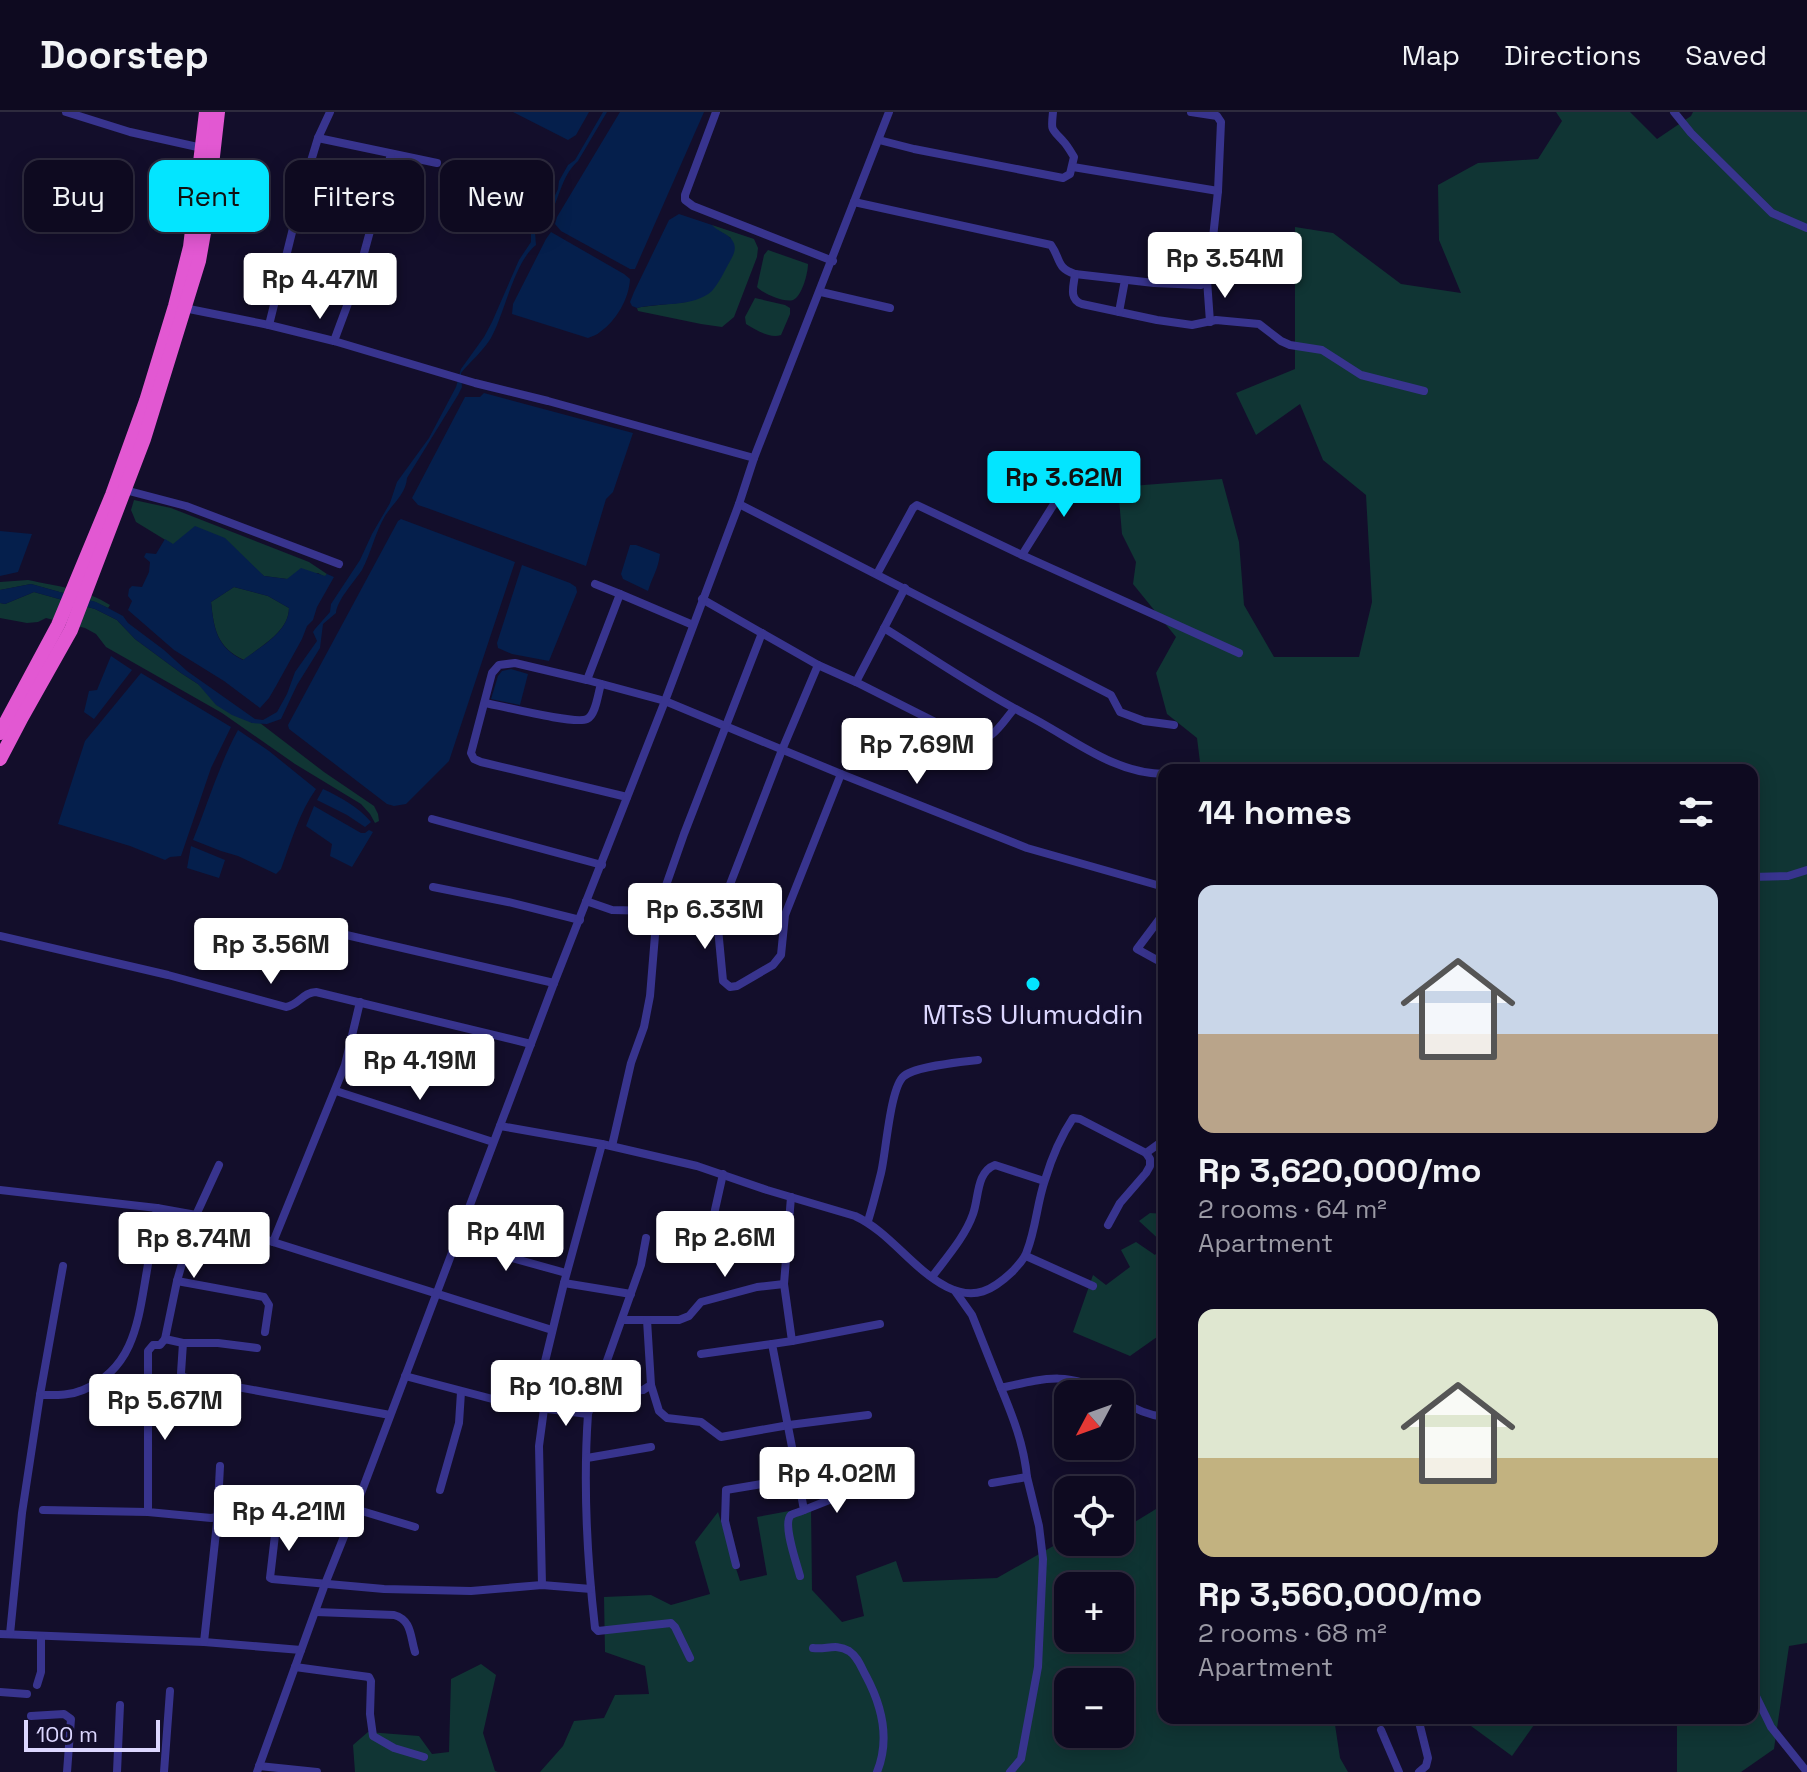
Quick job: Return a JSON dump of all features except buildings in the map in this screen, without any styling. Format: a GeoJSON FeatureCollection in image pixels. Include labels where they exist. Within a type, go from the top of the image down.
{"type":"FeatureCollection","features":[{"type":"Feature","properties":{"kind":"highway"},"geometry":{"type":"LineString","coordinates":[[0,759],[16,714],[65,628],[144,439],[181,307],[206,112]]}},
{"type":"Feature","properties":{"kind":"highway"},"geometry":{"type":"LineString","coordinates":[[82,587],[131,442],[199,261],[218,112]]}},
{"type":"Feature","properties":{"kind":"highway"},"geometry":{"type":"LineString","coordinates":[[0,733],[16,714]]}},
{"type":"Feature","properties":{"kind":"street"},"geometry":{"type":"LineString","coordinates":[[66,112],[130,132],[202,148]]}},
{"type":"Feature","properties":{"kind":"street"},"geometry":{"type":"LineString","coordinates":[[269,325],[304,184],[318,138],[330,112]]}},
{"type":"Feature","properties":{"kind":"street"},"geometry":{"type":"LineString","coordinates":[[716,112],[685,200],[693,206],[833,261]]}},
{"type":"Feature","properties":{"kind":"street"},"geometry":{"type":"LineString","coordinates":[[317,1772],[258,1769],[493,1142],[889,112]]}},
{"type":"Feature","properties":{"kind":"street"},"geometry":{"type":"LineString","coordinates":[[879,140],[1063,178],[1069,176],[1073,167],[1073,154],[1052,130],[1053,112]]}},
{"type":"Feature","properties":{"kind":"street"},"geometry":{"type":"LineString","coordinates":[[1191,112],[1220,118],[1218,191],[1207,280],[1210,322]]}},
{"type":"Feature","properties":{"kind":"street"},"geometry":{"type":"LineString","coordinates":[[1674,112],[1691,133],[1772,213],[1807,228]]}},
{"type":"Feature","properties":{"kind":"street"},"geometry":{"type":"LineString","coordinates":[[318,138],[437,163]]}},
{"type":"Feature","properties":{"kind":"street"},"geometry":{"type":"LineString","coordinates":[[334,341],[357,279],[391,154]]}},
{"type":"Feature","properties":{"kind":"street"},"geometry":{"type":"LineString","coordinates":[[1073,167],[1218,191]]}},
{"type":"Feature","properties":{"kind":"street"},"geometry":{"type":"LineString","coordinates":[[854,202],[1051,245],[1065,271],[1075,274],[1201,285],[1207,280]]}},
{"type":"Feature","properties":{"kind":"street"},"geometry":{"type":"LineString","coordinates":[[1075,274],[1073,295],[1077,302],[1192,325],[1216,320],[1259,324],[1281,341],[1322,350],[1361,375],[1424,391]]}},
{"type":"Feature","properties":{"kind":"street"},"geometry":{"type":"LineString","coordinates":[[357,279],[373,283]]}},
{"type":"Feature","properties":{"kind":"street"},"geometry":{"type":"LineString","coordinates":[[1119,312],[1125,280]]}},
{"type":"Feature","properties":{"kind":"street"},"geometry":{"type":"LineString","coordinates":[[821,292],[890,308]]}},
{"type":"Feature","properties":{"kind":"street"},"geometry":{"type":"LineString","coordinates":[[181,307],[334,341],[475,383],[754,458]]}},
{"type":"Feature","properties":{"kind":"street"},"geometry":{"type":"LineString","coordinates":[[1022,555],[1079,464],[1092,458]]}},
{"type":"Feature","properties":{"kind":"street"},"geometry":{"type":"LineString","coordinates":[[125,490],[186,506],[339,564]]}},
{"type":"Feature","properties":{"kind":"street"},"geometry":{"type":"LineString","coordinates":[[739,504],[1111,695],[1120,712],[1144,721],[1174,725]]}},
{"type":"Feature","properties":{"kind":"street"},"geometry":{"type":"LineString","coordinates":[[877,574],[917,505],[1239,653]]}},
{"type":"Feature","properties":{"kind":"street"},"geometry":{"type":"LineString","coordinates":[[595,584],[693,625]]}},
{"type":"Feature","properties":{"kind":"street"},"geometry":{"type":"LineString","coordinates":[[856,682],[905,588]]}},
{"type":"Feature","properties":{"kind":"street"},"geometry":{"type":"LineString","coordinates":[[587,680],[620,594]]}},
{"type":"Feature","properties":{"kind":"street"},"geometry":{"type":"LineString","coordinates":[[702,599],[818,665],[971,740],[981,742],[989,738],[1014,709]]}},
{"type":"Feature","properties":{"kind":"street"},"geometry":{"type":"LineString","coordinates":[[884,628],[1014,709],[1116,765],[1158,774]]}},
{"type":"Feature","properties":{"kind":"street"},"geometry":{"type":"LineString","coordinates":[[612,1146],[650,996],[657,911],[762,633]]}},
{"type":"Feature","properties":{"kind":"street"},"geometry":{"type":"LineString","coordinates":[[627,797],[474,759],[471,753],[492,673],[499,665],[515,663],[665,701],[1027,848],[1158,885]]}},
{"type":"Feature","properties":{"kind":"street"},"geometry":{"type":"LineString","coordinates":[[818,665],[717,918],[723,981],[730,987],[737,986],[776,962],[782,950],[785,915],[841,774]]}},
{"type":"Feature","properties":{"kind":"street"},"geometry":{"type":"LineString","coordinates":[[485,703],[583,720],[593,713],[601,684]]}},
{"type":"Feature","properties":{"kind":"street"},"geometry":{"type":"LineString","coordinates":[[432,819],[602,865]]}},
{"type":"Feature","properties":{"kind":"street"},"geometry":{"type":"LineString","coordinates":[[1758,877],[1788,876],[1807,870]]}},
{"type":"Feature","properties":{"kind":"street"},"geometry":{"type":"LineString","coordinates":[[433,887],[580,920]]}},
{"type":"Feature","properties":{"kind":"street"},"geometry":{"type":"LineString","coordinates":[[586,901],[612,910],[657,911],[717,918]]}},
{"type":"Feature","properties":{"kind":"street"},"geometry":{"type":"LineString","coordinates":[[1157,960],[1137,949],[1158,921]]}},
{"type":"Feature","properties":{"kind":"street"},"geometry":{"type":"LineString","coordinates":[[342,934],[554,983]]}},
{"type":"Feature","properties":{"kind":"street"},"geometry":{"type":"LineString","coordinates":[[0,936],[168,975],[286,1007],[310,992],[531,1044]]}},
{"type":"Feature","properties":{"kind":"street"},"geometry":{"type":"LineString","coordinates":[[273,1242],[336,1091],[350,1049],[360,1002]]}},
{"type":"Feature","properties":{"kind":"street"},"geometry":{"type":"LineString","coordinates":[[868,1221],[882,1170],[898,1082],[920,1069],[978,1060]]}},
{"type":"Feature","properties":{"kind":"street"},"geometry":{"type":"LineString","coordinates":[[336,1091],[493,1142]]}},
{"type":"Feature","properties":{"kind":"street"},"geometry":{"type":"LineString","coordinates":[[955,1291],[988,1291],[997,1286],[1026,1256],[1044,1181],[1073,1118],[1146,1153],[1150,1159],[1146,1173],[1120,1203],[1108,1225]]}},
{"type":"Feature","properties":{"kind":"street"},"geometry":{"type":"LineString","coordinates":[[500,1126],[682,1162],[855,1216],[868,1221],[903,1254],[955,1291],[972,1315],[1013,1418],[1025,1456],[1043,1559],[1038,1667],[1021,1759],[1010,1772]]}},
{"type":"Feature","properties":{"kind":"street"},"geometry":{"type":"LineString","coordinates":[[534,1407],[602,1144]]}},
{"type":"Feature","properties":{"kind":"street"},"geometry":{"type":"LineString","coordinates":[[1146,1153],[1158,1144]]}},
{"type":"Feature","properties":{"kind":"street"},"geometry":{"type":"LineString","coordinates":[[148,1512],[148,1351],[165,1339],[177,1281],[196,1215],[219,1165]]}},
{"type":"Feature","properties":{"kind":"street"},"geometry":{"type":"LineString","coordinates":[[932,1277],[971,1220],[987,1169],[995,1165],[1044,1181]]}},
{"type":"Feature","properties":{"kind":"street"},"geometry":{"type":"LineString","coordinates":[[704,1259],[723,1174]]}},
{"type":"Feature","properties":{"kind":"street"},"geometry":{"type":"LineString","coordinates":[[0,1190],[196,1215],[552,1330]]}},
{"type":"Feature","properties":{"kind":"street"},"geometry":{"type":"LineString","coordinates":[[791,1197],[784,1284],[792,1341]]}},
{"type":"Feature","properties":{"kind":"street"},"geometry":{"type":"LineString","coordinates":[[40,1395],[67,1395],[95,1384],[114,1369],[129,1346],[138,1324],[157,1208]]}},
{"type":"Feature","properties":{"kind":"street"},"geometry":{"type":"LineString","coordinates":[[646,1238],[641,1265],[588,1414],[586,1487],[595,1628],[671,1623],[690,1658]]}},
{"type":"Feature","properties":{"kind":"street"},"geometry":{"type":"LineString","coordinates":[[455,1242],[565,1278],[631,1294]]}},
{"type":"Feature","properties":{"kind":"street"},"geometry":{"type":"LineString","coordinates":[[1026,1256],[1093,1286]]}},
{"type":"Feature","properties":{"kind":"street"},"geometry":{"type":"LineString","coordinates":[[10,1634],[22,1513],[63,1266]]}},
{"type":"Feature","properties":{"kind":"street"},"geometry":{"type":"LineString","coordinates":[[177,1281],[264,1297],[269,1305],[265,1332]]}},
{"type":"Feature","properties":{"kind":"street"},"geometry":{"type":"LineString","coordinates":[[622,1320],[679,1320],[689,1316],[701,1302],[757,1287],[784,1284]]}},
{"type":"Feature","properties":{"kind":"street"},"geometry":{"type":"LineString","coordinates":[[647,1320],[651,1385],[659,1411],[667,1418],[701,1422],[721,1437],[868,1415]]}},
{"type":"Feature","properties":{"kind":"street"},"geometry":{"type":"LineString","coordinates":[[701,1354],[880,1324]]}},
{"type":"Feature","properties":{"kind":"street"},"geometry":{"type":"LineString","coordinates":[[165,1339],[257,1348]]}},
{"type":"Feature","properties":{"kind":"street"},"geometry":{"type":"LineString","coordinates":[[183,1343],[182,1377],[187,1390]]}},
{"type":"Feature","properties":{"kind":"street"},"geometry":{"type":"LineString","coordinates":[[772,1344],[804,1510]]}},
{"type":"Feature","properties":{"kind":"street"},"geometry":{"type":"LineString","coordinates":[[405,1376],[515,1405],[588,1414]]}},
{"type":"Feature","properties":{"kind":"street"},"geometry":{"type":"LineString","coordinates":[[182,1377],[390,1415]]}},
{"type":"Feature","properties":{"kind":"street"},"geometry":{"type":"LineString","coordinates":[[1001,1388],[1054,1377],[1072,1380]]}},
{"type":"Feature","properties":{"kind":"street"},"geometry":{"type":"LineString","coordinates":[[594,1395],[643,1390],[651,1385]]}},
{"type":"Feature","properties":{"kind":"street"},"geometry":{"type":"LineString","coordinates":[[440,1490],[459,1423],[461,1392]]}},
{"type":"Feature","properties":{"kind":"street"},"geometry":{"type":"LineString","coordinates":[[542,1585],[539,1446],[544,1409]]}},
{"type":"Feature","properties":{"kind":"street"},"geometry":{"type":"LineString","coordinates":[[1134,1409],[1158,1416]]}},
{"type":"Feature","properties":{"kind":"street"},"geometry":{"type":"LineString","coordinates":[[587,1458],[651,1447]]}},
{"type":"Feature","properties":{"kind":"street"},"geometry":{"type":"LineString","coordinates":[[204,1642],[220,1466]]}},
{"type":"Feature","properties":{"kind":"street"},"geometry":{"type":"LineString","coordinates":[[992,1483],[1027,1477]]}},
{"type":"Feature","properties":{"kind":"street"},"geometry":{"type":"LineString","coordinates":[[736,1565],[725,1521],[726,1490],[798,1478]]}},
{"type":"Feature","properties":{"kind":"street"},"geometry":{"type":"LineString","coordinates":[[800,1576],[787,1528],[788,1518],[857,1489]]}},
{"type":"Feature","properties":{"kind":"street"},"geometry":{"type":"LineString","coordinates":[[279,1501],[270,1578],[275,1580],[384,1589],[471,1591],[542,1585],[591,1589]]}},
{"type":"Feature","properties":{"kind":"street"},"geometry":{"type":"LineString","coordinates":[[355,1509],[415,1527]]}},
{"type":"Feature","properties":{"kind":"street"},"geometry":{"type":"LineString","coordinates":[[43,1510],[217,1517]]}},
{"type":"Feature","properties":{"kind":"street"},"geometry":{"type":"LineString","coordinates":[[316,1612],[402,1617],[407,1623],[415,1652]]}},
{"type":"Feature","properties":{"kind":"street"},"geometry":{"type":"LineString","coordinates":[[0,1634],[204,1642],[301,1650]]}},
{"type":"Feature","properties":{"kind":"street"},"geometry":{"type":"LineString","coordinates":[[37,1685],[41,1672],[41,1637]]}},
{"type":"Feature","properties":{"kind":"street"},"geometry":{"type":"LineString","coordinates":[[813,1648],[835,1645],[847,1649],[857,1659],[876,1696],[884,1727],[877,1772]]}},
{"type":"Feature","properties":{"kind":"street"},"geometry":{"type":"LineString","coordinates":[[295,1667],[369,1677],[373,1736],[394,1748],[424,1757]]}},
{"type":"Feature","properties":{"kind":"street"},"geometry":{"type":"LineString","coordinates":[[164,1772],[170,1691]]}},
{"type":"Feature","properties":{"kind":"street"},"geometry":{"type":"LineString","coordinates":[[0,1692],[27,1694]]}},
{"type":"Feature","properties":{"kind":"street"},"geometry":{"type":"LineString","coordinates":[[1758,1700],[1771,1727],[1807,1772]]}},
{"type":"Feature","properties":{"kind":"street"},"geometry":{"type":"LineString","coordinates":[[117,1772],[120,1705]]}},
{"type":"Feature","properties":{"kind":"street"},"geometry":{"type":"LineString","coordinates":[[31,1716],[64,1714],[71,1719],[67,1772]]}},
{"type":"Feature","properties":{"kind":"street"},"geometry":{"type":"LineString","coordinates":[[1419,1772],[1426,1766],[1428,1758],[1420,1724]]}},
{"type":"Feature","properties":{"kind":"street"},"geometry":{"type":"LineString","coordinates":[[1381,1730],[1399,1772]]}},
{"type":"Feature","properties":{"kind":"green space"},"geometry":{"type":"Polygon","coordinates":[[[1556,112],[1630,112],[1657,139],[1693,112],[1807,112],[1807,1643],[1789,1646],[1774,1749],[1741,1772],[1677,1772],[1677,1724],[1758,1724],[1758,764],[1200,764],[1197,738],[1167,714],[1156,673],[1176,637],[1133,584],[1136,562],[1122,534],[1118,487],[1222,479],[1239,542],[1244,605],[1274,657],[1359,657],[1372,602],[1366,495],[1323,460],[1300,404],[1256,435],[1236,393],[1295,369],[1295,227],[1333,233],[1401,284],[1461,293],[1439,240],[1438,185],[1478,163],[1538,159],[1562,121],[1556,112]]]}},
{"type":"Feature","properties":{"kind":"green space"},"geometry":{"type":"Polygon","coordinates":[[[712,225],[754,239],[758,248],[734,317],[722,327],[638,311],[637,308],[641,307],[686,302],[731,238],[712,225]]]}},
{"type":"Feature","properties":{"kind":"green space"},"geometry":{"type":"Polygon","coordinates":[[[768,250],[808,264],[802,289],[793,300],[774,297],[757,287],[764,255],[768,250]]]}},
{"type":"Feature","properties":{"kind":"green space"},"geometry":{"type":"Polygon","coordinates":[[[755,298],[790,308],[781,335],[768,335],[746,324],[745,317],[755,298]]]}},
{"type":"Feature","properties":{"kind":"green space"},"geometry":{"type":"Polygon","coordinates":[[[134,500],[171,508],[309,562],[327,574],[325,577],[318,573],[287,579],[264,576],[246,561],[172,544],[136,522],[131,510],[134,500]]]}},
{"type":"Feature","properties":{"kind":"green space"},"geometry":{"type":"Polygon","coordinates":[[[28,580],[80,592],[110,605],[108,608],[31,584],[0,590],[0,582],[28,580]]]}},
{"type":"Feature","properties":{"kind":"green space"},"geometry":{"type":"Polygon","coordinates":[[[234,587],[268,596],[289,608],[288,617],[279,631],[244,660],[218,637],[212,612],[211,602],[234,587]]]}},
{"type":"Feature","properties":{"kind":"green space"},"geometry":{"type":"Polygon","coordinates":[[[34,592],[95,609],[117,620],[135,639],[181,673],[252,723],[260,723],[374,806],[379,821],[375,823],[361,804],[295,764],[222,713],[106,647],[96,634],[85,628],[46,618],[27,623],[0,618],[0,603],[5,604],[34,592]]]}},
{"type":"Feature","properties":{"kind":"green space"},"geometry":{"type":"Polygon","coordinates":[[[1150,1213],[1158,1214],[1158,1238],[1139,1221],[1150,1213]]]}},
{"type":"Feature","properties":{"kind":"green space"},"geometry":{"type":"Polygon","coordinates":[[[1136,1242],[1155,1255],[1158,1251],[1158,1336],[1130,1356],[1073,1332],[1093,1275],[1106,1285],[1130,1267],[1121,1250],[1136,1242]]]}},
{"type":"Feature","properties":{"kind":"green space"},"geometry":{"type":"Polygon","coordinates":[[[811,1507],[812,1590],[842,1622],[864,1616],[856,1576],[896,1561],[903,1582],[997,1578],[1054,1546],[1054,1556],[1134,1556],[1134,1522],[1156,1509],[1158,1724],[1335,1724],[1340,1758],[1348,1772],[540,1772],[563,1746],[574,1721],[604,1718],[615,1695],[649,1694],[645,1666],[605,1652],[604,1597],[651,1595],[671,1605],[710,1594],[695,1542],[718,1512],[740,1581],[767,1575],[757,1517],[811,1507]]]}},
{"type":"Feature","properties":{"kind":"green space"},"geometry":{"type":"Polygon","coordinates":[[[481,1664],[496,1675],[483,1733],[495,1771],[498,1772],[355,1772],[353,1745],[368,1732],[419,1736],[432,1754],[449,1752],[451,1679],[481,1664]]]}},
{"type":"Feature","properties":{"kind":"green space"},"geometry":{"type":"Polygon","coordinates":[[[1468,1724],[1535,1724],[1512,1756],[1468,1724]]]}},
{"type":"Feature","properties":{"kind":"water"},"geometry":{"type":"Polygon","coordinates":[[[513,112],[589,112],[576,135],[568,140],[513,112]]]}},
{"type":"Feature","properties":{"kind":"water"},"geometry":{"type":"Polygon","coordinates":[[[603,112],[607,112],[568,174],[553,209],[559,181],[568,165],[575,160],[603,112]]]}},
{"type":"Feature","properties":{"kind":"water"},"geometry":{"type":"Polygon","coordinates":[[[620,112],[704,112],[635,269],[561,231],[555,224],[620,112]]]}},
{"type":"Feature","properties":{"kind":"water"},"geometry":{"type":"Polygon","coordinates":[[[679,214],[712,225],[732,240],[735,246],[732,258],[715,288],[696,300],[637,308],[632,306],[630,302],[634,292],[669,220],[679,214]]]}},
{"type":"Feature","properties":{"kind":"water"},"geometry":{"type":"Polygon","coordinates":[[[531,232],[535,232],[536,245],[516,275],[491,338],[461,373],[462,387],[458,395],[407,478],[402,494],[385,516],[362,570],[336,613],[323,624],[320,648],[281,719],[267,724],[252,723],[232,715],[216,705],[198,684],[135,639],[117,620],[95,609],[34,592],[5,604],[0,603],[0,590],[31,584],[96,602],[123,616],[187,671],[255,719],[263,720],[277,712],[295,672],[317,641],[313,632],[330,612],[331,604],[360,560],[390,503],[397,482],[429,438],[456,387],[461,369],[484,337],[519,260],[531,242],[531,232]]]}},
{"type":"Feature","properties":{"kind":"water"},"geometry":{"type":"Polygon","coordinates":[[[551,232],[630,279],[624,302],[616,316],[599,333],[588,338],[512,314],[513,304],[551,232]]]}},
{"type":"Feature","properties":{"kind":"water"},"geometry":{"type":"Polygon","coordinates":[[[484,393],[633,433],[613,492],[606,499],[586,566],[418,505],[412,498],[465,397],[480,397],[484,393]]]}},
{"type":"Feature","properties":{"kind":"water"},"geometry":{"type":"Polygon","coordinates":[[[401,519],[515,562],[449,761],[406,804],[394,806],[387,804],[289,729],[288,725],[401,519]]]}},
{"type":"Feature","properties":{"kind":"water"},"geometry":{"type":"Polygon","coordinates":[[[195,526],[225,538],[264,576],[287,579],[301,568],[334,577],[276,686],[260,708],[174,650],[128,610],[132,601],[128,596],[129,589],[132,586],[142,587],[149,572],[150,562],[144,557],[146,553],[156,554],[165,539],[173,544],[195,526]],[[234,587],[211,602],[218,637],[227,649],[243,660],[279,632],[288,617],[289,608],[268,596],[234,587]]]}},
{"type":"Feature","properties":{"kind":"water"},"geometry":{"type":"Polygon","coordinates":[[[0,531],[32,534],[18,572],[0,576],[0,531]]]}},
{"type":"Feature","properties":{"kind":"water"},"geometry":{"type":"Polygon","coordinates":[[[630,545],[660,554],[648,591],[623,579],[621,574],[630,545]]]}},
{"type":"Feature","properties":{"kind":"water"},"geometry":{"type":"Polygon","coordinates":[[[522,565],[576,587],[577,592],[549,661],[498,648],[522,565]]]}},
{"type":"Feature","properties":{"kind":"water"},"geometry":{"type":"Polygon","coordinates":[[[111,656],[132,670],[94,719],[84,712],[89,691],[97,690],[111,656]]]}},
{"type":"Feature","properties":{"kind":"water"},"geometry":{"type":"Polygon","coordinates":[[[511,669],[528,674],[520,705],[491,699],[498,676],[502,671],[511,669]]]}},
{"type":"Feature","properties":{"kind":"water"},"geometry":{"type":"Polygon","coordinates":[[[141,673],[231,727],[211,768],[181,856],[165,860],[58,824],[85,741],[141,673]]]}},
{"type":"Feature","properties":{"kind":"water"},"geometry":{"type":"Polygon","coordinates":[[[238,730],[316,789],[276,874],[193,840],[219,770],[238,730]]]}},
{"type":"Feature","properties":{"kind":"water"},"geometry":{"type":"Polygon","coordinates":[[[323,789],[349,803],[371,822],[365,827],[317,800],[323,789]]]}},
{"type":"Feature","properties":{"kind":"water"},"geometry":{"type":"Polygon","coordinates":[[[314,806],[361,833],[373,832],[352,867],[330,856],[332,844],[306,826],[314,806]]]}},
{"type":"Feature","properties":{"kind":"water"},"geometry":{"type":"Polygon","coordinates":[[[191,846],[225,860],[219,878],[187,868],[191,846]]]}},
{"type":"Feature","properties":{"kind":"place","name":"MTsS Ulumuddin"},"geometry":{"type":"Point","coordinates":[1033,984]}}]}
